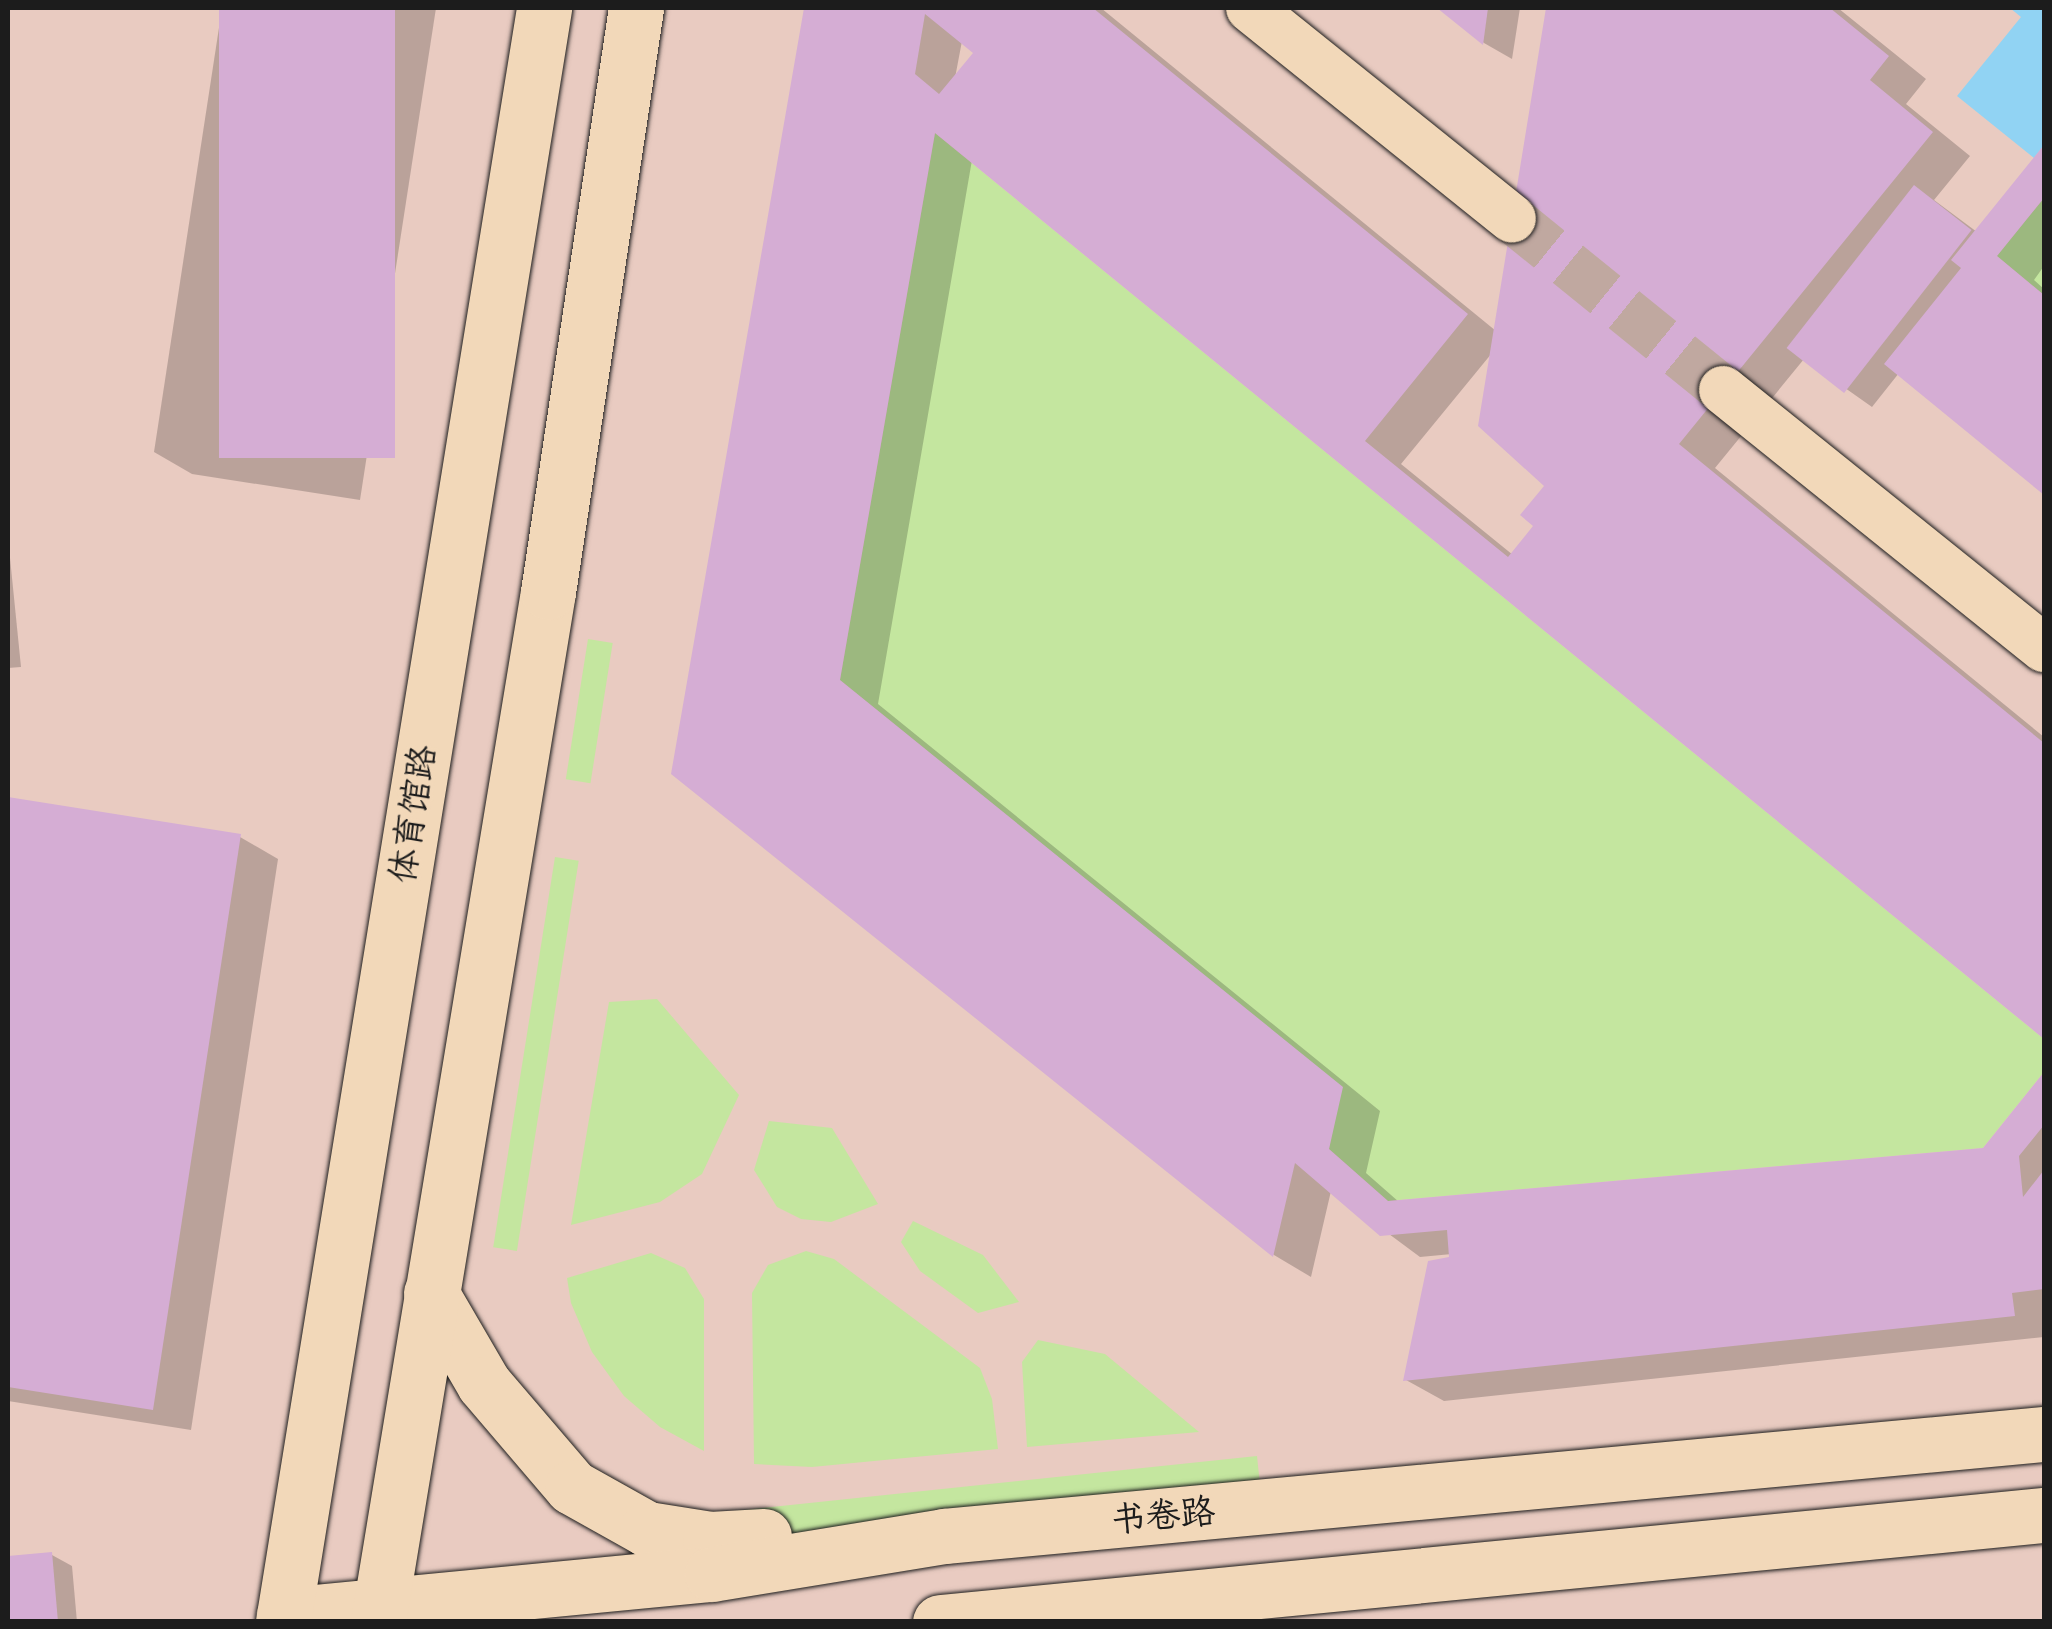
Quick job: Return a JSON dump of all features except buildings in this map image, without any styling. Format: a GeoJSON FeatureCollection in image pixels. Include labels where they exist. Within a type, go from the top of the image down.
{"type":"FeatureCollection","features":[{"type":"Feature","properties":{"kind":"street","name":"体育馆路"},"geometry":{"type":"LineString","coordinates":[[284,1619],[544,8]]}},
{"type":"Feature","properties":{"kind":"street"},"geometry":{"type":"LineString","coordinates":[[379,1614],[636,8]]}},
{"type":"Feature","properties":{"kind":"street"},"geometry":{"type":"LineString","coordinates":[[1250,8],[1512,219]]}},
{"type":"Feature","properties":{"kind":"street"},"geometry":{"type":"LineString","coordinates":[[1723,390],[2044,648]]}},
{"type":"Feature","properties":{"kind":"street"},"geometry":{"type":"LineString","coordinates":[[431,1293],[514,1424],[572,1487],[600,1507],[672,1535],[760,1535],[824,1556]]}},
{"type":"Feature","properties":{"kind":"street","name":"书卷路"},"geometry":{"type":"LineString","coordinates":[[284,1619],[379,1614],[964,1534],[2044,1434]]}},
{"type":"Feature","properties":{"kind":"street"},"geometry":{"type":"LineString","coordinates":[[940,1622],[2044,1515]]}},
{"type":"Feature","properties":{"kind":"green space"},"geometry":{"type":"Polygon","coordinates":[[[935,133],[2044,1039],[2044,1072],[1983,1148],[1388,1201],[1329,1149],[1342,1087],[840,680],[935,133]]]}},
{"type":"Feature","properties":{"kind":"green space"},"geometry":{"type":"Polygon","coordinates":[[[2044,198],[2044,295],[1997,256],[2044,198]]]}},
{"type":"Feature","properties":{"kind":"green space"},"geometry":{"type":"Polygon","coordinates":[[[588,639],[613,643],[590,783],[566,779],[588,639]]]}},
{"type":"Feature","properties":{"kind":"green space"},"geometry":{"type":"Polygon","coordinates":[[[555,857],[579,861],[517,1251],[493,1247],[555,857]]]}},
{"type":"Feature","properties":{"kind":"green space"},"geometry":{"type":"Polygon","coordinates":[[[657,999],[739,1095],[702,1174],[660,1202],[571,1225],[609,1002],[657,999]]]}},
{"type":"Feature","properties":{"kind":"green space"},"geometry":{"type":"Polygon","coordinates":[[[769,1121],[832,1128],[878,1204],[831,1222],[801,1219],[777,1207],[754,1170],[769,1121]]]}},
{"type":"Feature","properties":{"kind":"green space"},"geometry":{"type":"Polygon","coordinates":[[[913,1221],[983,1255],[1019,1302],[978,1313],[920,1271],[901,1242],[913,1221]]]}},
{"type":"Feature","properties":{"kind":"green space"},"geometry":{"type":"Polygon","coordinates":[[[806,1251],[834,1259],[980,1368],[992,1399],[998,1449],[812,1467],[754,1464],[752,1293],[768,1265],[806,1251]]]}},
{"type":"Feature","properties":{"kind":"green space"},"geometry":{"type":"Polygon","coordinates":[[[651,1253],[685,1268],[704,1299],[704,1451],[660,1427],[624,1396],[592,1352],[571,1303],[567,1278],[651,1253]]]}},
{"type":"Feature","properties":{"kind":"green space"},"geometry":{"type":"Polygon","coordinates":[[[1038,1340],[1105,1354],[1199,1432],[1027,1447],[1022,1362],[1038,1340]]]}},
{"type":"Feature","properties":{"kind":"green space"},"geometry":{"type":"Polygon","coordinates":[[[1257,1456],[1260,1486],[738,1541],[735,1511],[1257,1456]]]}},
{"type":"Feature","properties":{"kind":"water"},"geometry":{"type":"Polygon","coordinates":[[[2010,8],[2044,8],[2044,145],[2034,158],[1957,96],[2021,17],[2010,8]]]}},
{"type":"Feature","properties":{"kind":"tunnel"},"geometry":{"type":"LineString","coordinates":[[1512,219],[1723,390]]}}]}
